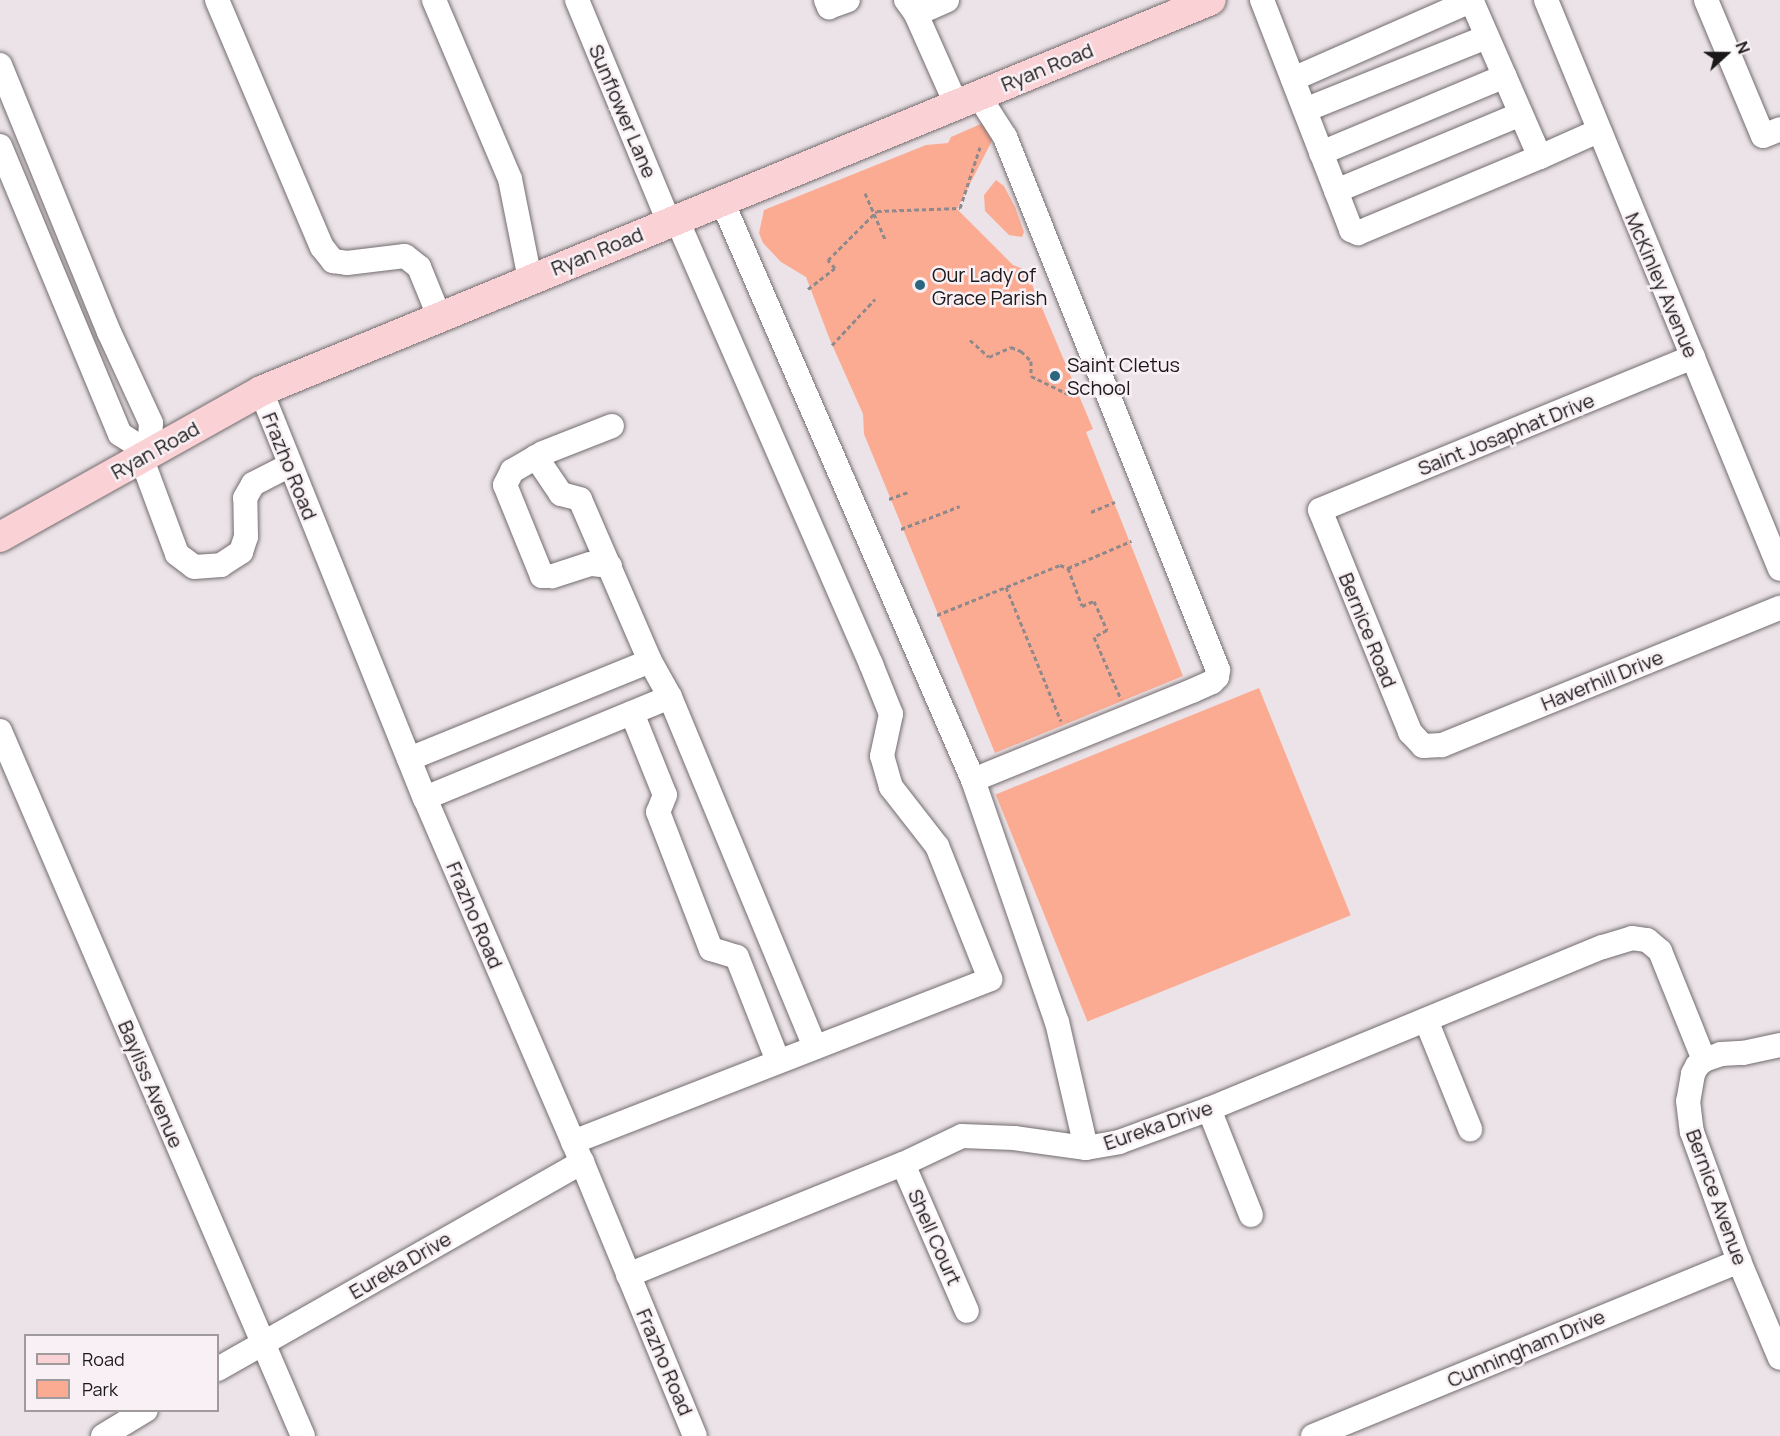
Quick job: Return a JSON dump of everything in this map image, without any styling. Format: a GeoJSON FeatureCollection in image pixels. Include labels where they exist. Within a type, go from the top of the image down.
{"type":"FeatureCollection","features":[{"type":"Feature","properties":{"kind":"main road","name":"Ryan Road"},"geometry":{"type":"LineString","coordinates":[[0,537],[261,391],[1204,1]]}},
{"type":"Feature","properties":{"kind":"street"},"geometry":{"type":"LineString","coordinates":[[217,0],[322,248],[333,261],[347,263],[405,256],[419,267],[439,316]]}},
{"type":"Feature","properties":{"kind":"street"},"geometry":{"type":"LineString","coordinates":[[434,0],[510,179],[530,279]]}},
{"type":"Feature","properties":{"kind":"street","name":"Sunflower Lane"},"geometry":{"type":"LineString","coordinates":[[577,0],[891,714],[882,756],[891,787],[937,846],[990,979],[815,1047]]}},
{"type":"Feature","properties":{"kind":"street"},"geometry":{"type":"LineString","coordinates":[[826,0],[829,7],[848,0]]}},
{"type":"Feature","properties":{"kind":"street"},"geometry":{"type":"LineString","coordinates":[[947,0],[911,7],[967,100],[1005,137],[1218,670],[1217,677],[1202,687],[973,780]]}},
{"type":"Feature","properties":{"kind":"street"},"geometry":{"type":"LineString","coordinates":[[1262,0],[1351,231],[1358,233],[1598,132]]}},
{"type":"Feature","properties":{"kind":"street","name":"McKinley Avenue"},"geometry":{"type":"LineString","coordinates":[[1546,0],[1598,132],[1780,569]]}},
{"type":"Feature","properties":{"kind":"street"},"geometry":{"type":"LineString","coordinates":[[1706,0],[1763,136],[1780,129]]}},
{"type":"Feature","properties":{"kind":"street"},"geometry":{"type":"LineString","coordinates":[[1293,79],[1464,4],[1473,4],[1540,157]]}},
{"type":"Feature","properties":{"kind":"street"},"geometry":{"type":"LineString","coordinates":[[1305,110],[1487,37]]}},
{"type":"Feature","properties":{"kind":"street"},"geometry":{"type":"LineString","coordinates":[[0,65],[108,332],[151,423],[145,455],[177,554],[195,567],[221,565],[241,552],[246,537],[245,498],[253,484],[290,465]]}},
{"type":"Feature","properties":{"kind":"street"},"geometry":{"type":"LineString","coordinates":[[1321,153],[1504,76]]}},
{"type":"Feature","properties":{"kind":"street"},"geometry":{"type":"LineString","coordinates":[[1336,191],[1521,114]]}},
{"type":"Feature","properties":{"kind":"street"},"geometry":{"type":"LineString","coordinates":[[0,146],[120,434],[145,455]]}},
{"type":"Feature","properties":{"kind":"street"},"geometry":{"type":"LineString","coordinates":[[722,201],[973,780],[1057,1022],[1086,1148]]}},
{"type":"Feature","properties":{"kind":"street","name":"Saint Josaphat Drive"},"geometry":{"type":"LineString","coordinates":[[1320,510],[1693,357]]}},
{"type":"Feature","properties":{"kind":"street","name":"Frazho Road"},"geometry":{"type":"LineString","coordinates":[[261,391],[425,798],[578,1152],[695,1436]]}},
{"type":"Feature","properties":{"kind":"street"},"geometry":{"type":"LineString","coordinates":[[610,566],[591,564],[552,576],[542,576],[505,485],[512,471],[536,457],[612,426]]}},
{"type":"Feature","properties":{"kind":"street"},"geometry":{"type":"LineString","coordinates":[[536,457],[561,495],[580,499],[650,661],[670,697],[815,1047]]}},
{"type":"Feature","properties":{"kind":"street","name":"Bernice Road"},"geometry":{"type":"LineString","coordinates":[[1320,510],[1410,732],[1423,746]]}},
{"type":"Feature","properties":{"kind":"street","name":"Haverhill Drive"},"geometry":{"type":"LineString","coordinates":[[1423,746],[1442,745],[1780,608]]}},
{"type":"Feature","properties":{"kind":"street"},"geometry":{"type":"LineString","coordinates":[[409,759],[650,661]]}},
{"type":"Feature","properties":{"kind":"street"},"geometry":{"type":"LineString","coordinates":[[425,798],[670,697]]}},
{"type":"Feature","properties":{"kind":"street"},"geometry":{"type":"LineString","coordinates":[[632,713],[665,795],[658,812],[711,949],[737,957],[778,1061]]}},
{"type":"Feature","properties":{"kind":"street","name":"Bayliss Avenue"},"geometry":{"type":"LineString","coordinates":[[0,731],[303,1436]]}},
{"type":"Feature","properties":{"kind":"street","name":"Eureka Drive"},"geometry":{"type":"LineString","coordinates":[[628,1275],[903,1164],[962,1136],[1014,1138],[1086,1148],[1119,1142],[1209,1109],[1603,947],[1632,938],[1647,940],[1660,951],[1668,966],[1704,1060]]}},
{"type":"Feature","properties":{"kind":"street"},"geometry":{"type":"LineString","coordinates":[[1426,1020],[1470,1129]]}},
{"type":"Feature","properties":{"kind":"street"},"geometry":{"type":"LineString","coordinates":[[1704,1060],[1720,1054],[1743,1053],[1780,1046]]}},
{"type":"Feature","properties":{"kind":"street","name":"Eureka Drive"},"geometry":{"type":"LineString","coordinates":[[219,1368],[578,1152],[778,1061],[815,1047]]}},
{"type":"Feature","properties":{"kind":"street","name":"Bernice Avenue"},"geometry":{"type":"LineString","coordinates":[[1704,1060],[1693,1074],[1688,1101],[1692,1132],[1739,1261],[1780,1358]]}},
{"type":"Feature","properties":{"kind":"street"},"geometry":{"type":"LineString","coordinates":[[1209,1109],[1251,1215]]}},
{"type":"Feature","properties":{"kind":"street","name":"Shell Court"},"geometry":{"type":"LineString","coordinates":[[903,1164],[967,1311]]}},
{"type":"Feature","properties":{"kind":"street","name":"Cunningham Drive"},"geometry":{"type":"LineString","coordinates":[[1313,1436],[1739,1261]]}},
{"type":"Feature","properties":{"kind":"street"},"geometry":{"type":"LineString","coordinates":[[103,1436],[143,1412]]}},
{"type":"Feature","properties":{"kind":"path"},"geometry":{"type":"LineString","coordinates":[[808,289],[835,268],[828,260],[877,211],[960,208],[980,147]]}},
{"type":"Feature","properties":{"kind":"path"},"geometry":{"type":"LineString","coordinates":[[865,193],[885,239]]}},
{"type":"Feature","properties":{"kind":"path"},"geometry":{"type":"LineString","coordinates":[[832,345],[875,299]]}},
{"type":"Feature","properties":{"kind":"path"},"geometry":{"type":"LineString","coordinates":[[970,340],[989,357],[1011,347],[1020,351],[1031,361],[1031,376],[1072,396]]}},
{"type":"Feature","properties":{"kind":"path"},"geometry":{"type":"LineString","coordinates":[[889,499],[908,492]]}},
{"type":"Feature","properties":{"kind":"path"},"geometry":{"type":"LineString","coordinates":[[1091,512],[1115,502]]}},
{"type":"Feature","properties":{"kind":"path"},"geometry":{"type":"LineString","coordinates":[[901,529],[960,506]]}},
{"type":"Feature","properties":{"kind":"path"},"geometry":{"type":"LineString","coordinates":[[937,615],[1060,565],[1068,568],[1131,541]]}},
{"type":"Feature","properties":{"kind":"path"},"geometry":{"type":"LineString","coordinates":[[1068,568],[1082,606],[1094,601],[1107,630],[1094,637],[1122,702]]}},
{"type":"Feature","properties":{"kind":"path"},"geometry":{"type":"LineString","coordinates":[[1006,587],[1063,726]]}},
{"type":"Feature","properties":{"kind":"green space"},"geometry":{"type":"Polygon","coordinates":[[[983,123],[995,135],[957,209],[1013,265],[1026,270],[1093,429],[1086,432],[1183,676],[995,753],[864,434],[863,414],[830,340],[806,277],[781,262],[763,243],[759,233],[764,210],[926,145],[948,143],[951,137],[983,123]]]}},
{"type":"Feature","properties":{"kind":"green space"},"geometry":{"type":"Polygon","coordinates":[[[996,180],[1004,186],[1015,207],[1024,232],[1022,237],[1009,235],[985,211],[984,195],[996,180]]]}},
{"type":"Feature","properties":{"kind":"green space"},"geometry":{"type":"Polygon","coordinates":[[[1259,688],[1351,915],[1087,1022],[996,794],[1259,688]]]}},
{"type":"Feature","properties":{"kind":"place","name":"Our Lady of Grace Parish"},"geometry":{"type":"Point","coordinates":[920,285]}},
{"type":"Feature","properties":{"kind":"place","name":"Saint Cletus School"},"geometry":{"type":"Point","coordinates":[1055,376]}}]}
